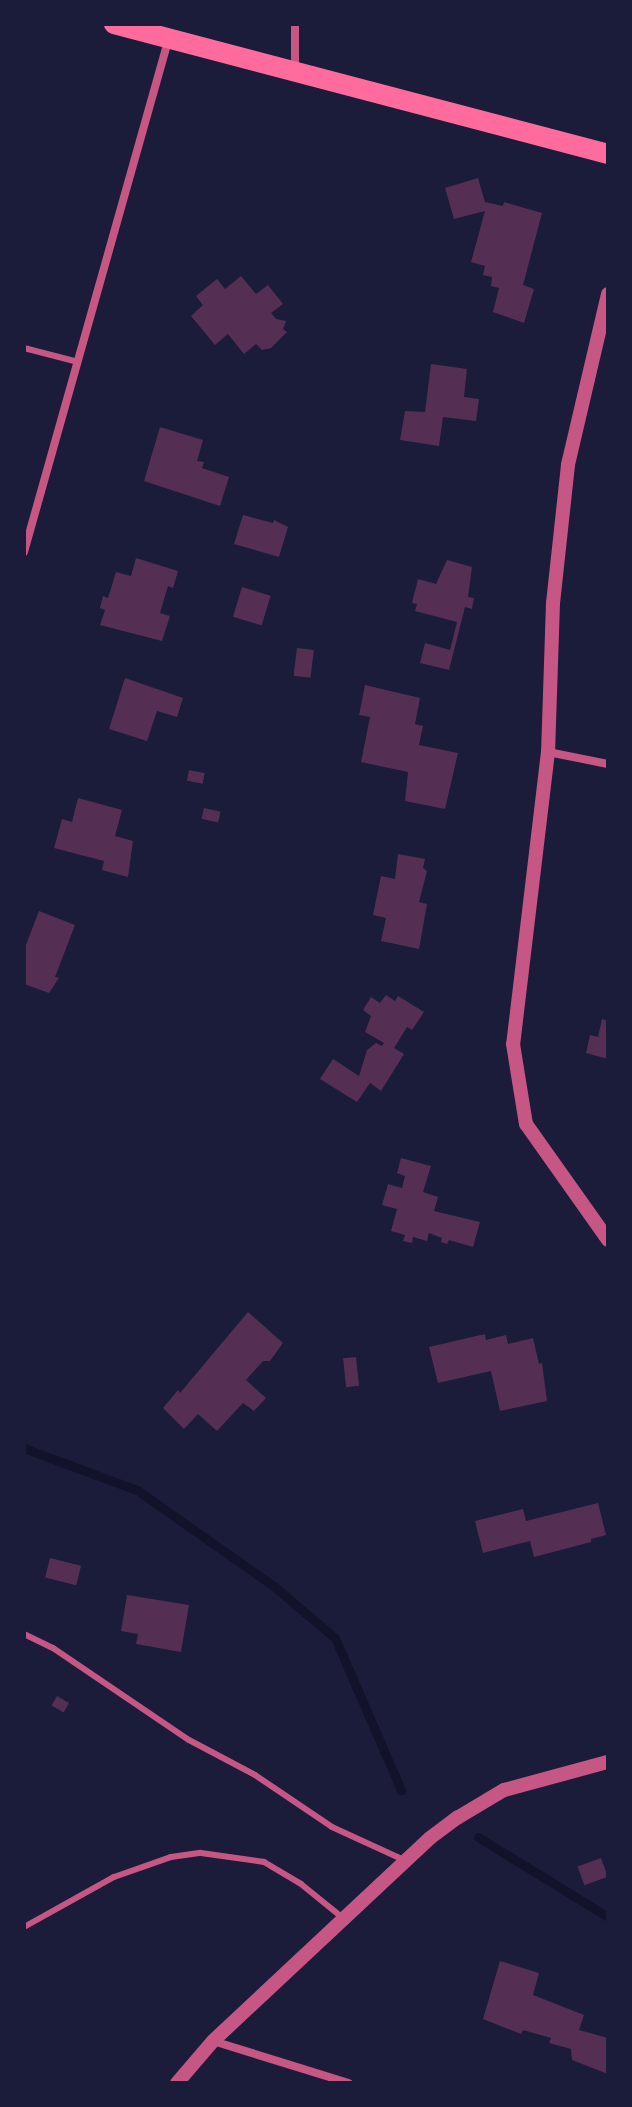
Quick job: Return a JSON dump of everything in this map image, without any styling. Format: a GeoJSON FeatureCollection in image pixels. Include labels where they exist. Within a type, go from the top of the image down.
{"type":"FeatureCollection","features":[{"type":"Feature","properties":{"kind":"main road"},"geometry":{"type":"LineString","coordinates":[[114,24],[168,41],[608,154]]}},
{"type":"Feature","properties":{"kind":"street"},"geometry":{"type":"LineString","coordinates":[[295,24],[295,72]]}},
{"type":"Feature","properties":{"kind":"street"},"geometry":{"type":"LineString","coordinates":[[24,552],[168,41]]}},
{"type":"Feature","properties":{"kind":"street"},"geometry":{"type":"LineString","coordinates":[[608,294],[568,465],[553,603],[548,752],[513,1044],[526,1124],[608,1240]]}},
{"type":"Feature","properties":{"kind":"street"},"geometry":{"type":"LineString","coordinates":[[548,752],[608,764]]}},
{"type":"Feature","properties":{"kind":"street"},"geometry":{"type":"LineString","coordinates":[[177,2083],[213,2041],[406,1861],[457,1818],[504,1790],[608,1762]]}},
{"type":"Feature","properties":{"kind":"street"},"geometry":{"type":"LineString","coordinates":[[213,2041],[349,2083]]}},
{"type":"Feature","properties":{"kind":"lane"},"geometry":{"type":"LineString","coordinates":[[24,348],[78,362]]}},
{"type":"Feature","properties":{"kind":"lane"},"geometry":{"type":"LineString","coordinates":[[24,1634],[53,1648],[176,1732],[255,1775],[332,1827],[406,1861]]}},
{"type":"Feature","properties":{"kind":"lane"},"geometry":{"type":"LineString","coordinates":[[24,1927],[114,1877],[171,1857],[201,1853],[264,1862],[301,1884],[344,1919]]}},
{"type":"Feature","properties":{"kind":"building"},"geometry":{"type":"Polygon","coordinates":[[[478,178],[485,202],[503,206],[504,202],[542,213],[523,285],[534,289],[524,323],[493,312],[499,288],[491,286],[492,277],[483,275],[485,266],[471,262],[485,211],[454,219],[445,188],[478,178]]]}},
{"type":"Feature","properties":{"kind":"building"},"geometry":{"type":"Polygon","coordinates":[[[241,276],[256,294],[268,285],[283,304],[271,313],[276,319],[286,321],[283,329],[287,332],[271,348],[262,350],[256,344],[244,354],[228,334],[215,345],[191,316],[203,305],[196,296],[217,279],[225,289],[241,276]]]}},
{"type":"Feature","properties":{"kind":"building"},"geometry":{"type":"Polygon","coordinates":[[[431,364],[467,369],[464,397],[479,399],[476,421],[443,417],[439,446],[400,440],[405,411],[425,412],[431,364]]]}},
{"type":"Feature","properties":{"kind":"building"},"geometry":{"type":"Polygon","coordinates":[[[160,427],[203,440],[197,461],[204,462],[202,468],[229,477],[220,506],[144,481],[160,427]]]}},
{"type":"Feature","properties":{"kind":"building"},"geometry":{"type":"Polygon","coordinates":[[[243,515],[273,523],[274,520],[288,527],[279,557],[234,544],[243,515]]]}},
{"type":"Feature","properties":{"kind":"building"},"geometry":{"type":"Polygon","coordinates":[[[136,558],[178,571],[173,588],[168,586],[160,613],[170,616],[162,641],[100,625],[105,610],[100,608],[103,596],[108,598],[116,572],[131,576],[136,558]]]}},
{"type":"Feature","properties":{"kind":"building"},"geometry":{"type":"Polygon","coordinates":[[[447,560],[472,567],[468,597],[474,598],[472,609],[465,607],[449,670],[420,663],[425,643],[450,650],[457,622],[415,611],[417,604],[412,603],[418,579],[436,584],[447,560]]]}},
{"type":"Feature","properties":{"kind":"building"},"geometry":{"type":"Polygon","coordinates":[[[242,587],[271,596],[262,625],[233,617],[242,587]]]}},
{"type":"Feature","properties":{"kind":"building"},"geometry":{"type":"Polygon","coordinates":[[[297,648],[314,650],[310,678],[294,676],[297,648]]]}},
{"type":"Feature","properties":{"kind":"building"},"geometry":{"type":"Polygon","coordinates":[[[125,678],[183,698],[177,717],[157,711],[147,741],[109,729],[125,678]]]}},
{"type":"Feature","properties":{"kind":"building"},"geometry":{"type":"Polygon","coordinates":[[[365,685],[420,698],[415,724],[423,726],[419,745],[458,753],[445,809],[405,801],[408,772],[361,762],[370,717],[359,715],[365,685]]]}},
{"type":"Feature","properties":{"kind":"building"},"geometry":{"type":"Polygon","coordinates":[[[189,770],[205,773],[203,784],[187,781],[189,770]]]}},
{"type":"Feature","properties":{"kind":"building"},"geometry":{"type":"Polygon","coordinates":[[[78,798],[122,810],[115,836],[133,841],[128,877],[102,870],[104,861],[54,848],[62,819],[72,822],[78,798]]]}},
{"type":"Feature","properties":{"kind":"building"},"geometry":{"type":"Polygon","coordinates":[[[204,808],[221,812],[218,823],[202,819],[204,808]]]}},
{"type":"Feature","properties":{"kind":"building"},"geometry":{"type":"Polygon","coordinates":[[[398,854],[425,859],[423,868],[427,871],[419,902],[427,904],[419,949],[381,941],[386,918],[373,915],[381,876],[395,879],[398,854]]]}},
{"type":"Feature","properties":{"kind":"building"},"geometry":{"type":"Polygon","coordinates":[[[39,911],[75,925],[55,977],[59,978],[49,993],[24,984],[24,950],[39,911]]]}},
{"type":"Feature","properties":{"kind":"building"},"geometry":{"type":"Polygon","coordinates":[[[386,995],[395,1001],[398,996],[424,1012],[412,1030],[407,1027],[394,1048],[404,1054],[381,1091],[370,1083],[357,1102],[320,1079],[333,1059],[359,1076],[367,1050],[376,1043],[382,1046],[384,1043],[365,1032],[371,1016],[363,1010],[371,997],[380,1003],[386,995]]]}},
{"type":"Feature","properties":{"kind":"building"},"geometry":{"type":"Polygon","coordinates":[[[602,1019],[608,1021],[608,1059],[586,1053],[590,1035],[598,1037],[602,1019]]]}},
{"type":"Feature","properties":{"kind":"building"},"geometry":{"type":"Polygon","coordinates":[[[401,1158],[431,1166],[423,1192],[438,1197],[434,1211],[480,1222],[473,1247],[449,1240],[447,1244],[441,1242],[442,1238],[429,1233],[427,1241],[413,1237],[412,1243],[403,1241],[405,1235],[391,1231],[397,1209],[382,1205],[388,1184],[402,1188],[405,1176],[397,1173],[401,1158]]]}},
{"type":"Feature","properties":{"kind":"building"},"geometry":{"type":"Polygon","coordinates":[[[248,1312],[283,1343],[270,1361],[263,1361],[246,1380],[266,1398],[254,1411],[243,1403],[217,1431],[198,1414],[184,1429],[163,1408],[178,1390],[180,1393],[248,1312]]]}},
{"type":"Feature","properties":{"kind":"building"},"geometry":{"type":"Polygon","coordinates":[[[485,1334],[486,1340],[506,1335],[508,1344],[533,1338],[539,1364],[542,1363],[547,1401],[500,1411],[491,1371],[438,1383],[429,1347],[485,1334]]]}},
{"type":"Feature","properties":{"kind":"building"},"geometry":{"type":"Polygon","coordinates":[[[356,1357],[359,1386],[346,1387],[343,1358],[356,1357]]]}},
{"type":"Feature","properties":{"kind":"building"},"geometry":{"type":"Polygon","coordinates":[[[598,1503],[606,1535],[591,1539],[591,1542],[534,1557],[530,1541],[483,1553],[475,1521],[523,1509],[526,1521],[598,1503]]]}},
{"type":"Feature","properties":{"kind":"building"},"geometry":{"type":"Polygon","coordinates":[[[50,1558],[81,1566],[76,1585],[45,1577],[50,1558]]]}},
{"type":"Feature","properties":{"kind":"building"},"geometry":{"type":"Polygon","coordinates":[[[127,1595],[189,1605],[181,1652],[136,1644],[138,1634],[121,1631],[127,1595]]]}},
{"type":"Feature","properties":{"kind":"building"},"geometry":{"type":"Polygon","coordinates":[[[57,1696],[69,1703],[64,1713],[52,1706],[57,1696]]]}},
{"type":"Feature","properties":{"kind":"building"},"geometry":{"type":"Polygon","coordinates":[[[601,1858],[608,1877],[584,1885],[578,1867],[601,1858]]]}},
{"type":"Feature","properties":{"kind":"building"},"geometry":{"type":"Polygon","coordinates":[[[500,1961],[539,1973],[533,1995],[584,2015],[579,2030],[608,2038],[608,2074],[572,2060],[571,2049],[549,2043],[551,2038],[523,2030],[521,2034],[483,2019],[500,1961]]]}},
{"type":"Feature","properties":{"kind":"waterway"},"geometry":{"type":"LineString","coordinates":[[24,1448],[137,1490],[275,1587],[335,1638],[401,1790]]}},
{"type":"Feature","properties":{"kind":"waterway"},"geometry":{"type":"LineString","coordinates":[[478,1837],[608,1917]]}}]}
